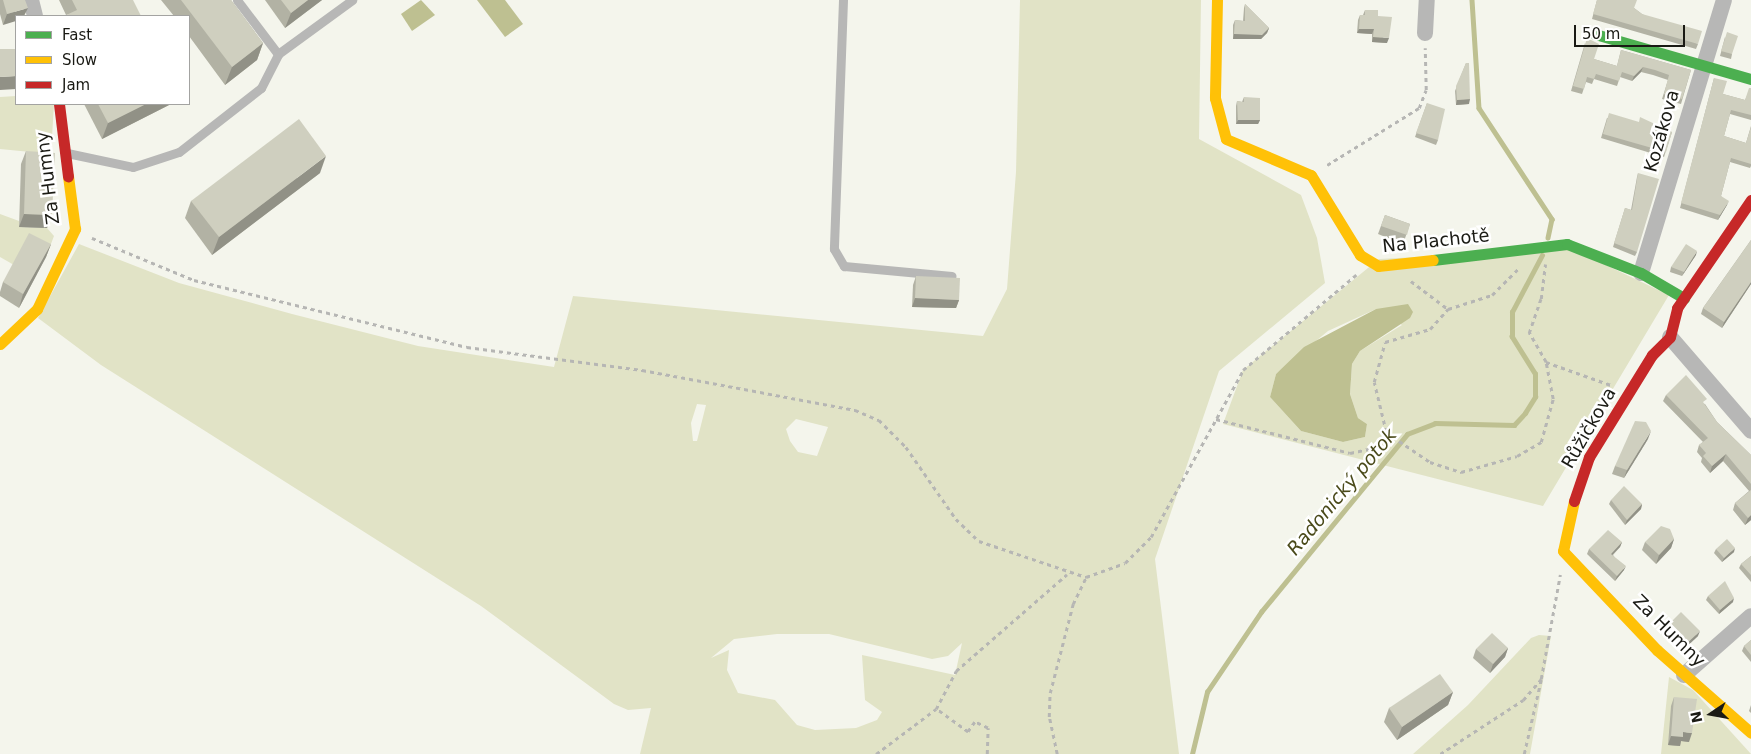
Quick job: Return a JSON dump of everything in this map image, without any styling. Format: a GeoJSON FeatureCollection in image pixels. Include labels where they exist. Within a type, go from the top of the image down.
{"type":"FeatureCollection","features":[{"type":"Feature","properties":{"kind":"street"},"geometry":{"type":"LineString","coordinates":[[31,0],[34,15]]}},
{"type":"Feature","properties":{"kind":"street"},"geometry":{"type":"LineString","coordinates":[[1217,0],[1215,98],[1226,139],[1311,175]]}},
{"type":"Feature","properties":{"kind":"street"},"geometry":{"type":"LineString","coordinates":[[1425,33],[1427,0]]}},
{"type":"Feature","properties":{"kind":"street","name":"Kozákova"},"geometry":{"type":"LineString","coordinates":[[1641,273],[1702,65],[1724,0]]}},
{"type":"Feature","properties":{"kind":"street"},"geometry":{"type":"LineString","coordinates":[[1596,34],[1751,80]]}},
{"type":"Feature","properties":{"kind":"street","name":"Za Humny"},"geometry":{"type":"LineString","coordinates":[[0,344],[37,309],[75,229],[59,105]]}},
{"type":"Feature","properties":{"kind":"street","name":"Na Plachotě"},"geometry":{"type":"LineString","coordinates":[[1311,175],[1347,239],[1378,266],[1567,244],[1641,273],[1684,298]]}},
{"type":"Feature","properties":{"kind":"street","name":"Růžičkova"},"geometry":{"type":"LineString","coordinates":[[1563,551],[1578,483],[1652,355],[1670,337],[1684,298],[1751,200]]}},
{"type":"Feature","properties":{"kind":"street"},"geometry":{"type":"LineString","coordinates":[[1670,337],[1751,431]]}},
{"type":"Feature","properties":{"kind":"street","name":"Za Humny"},"geometry":{"type":"LineString","coordinates":[[1563,551],[1684,675],[1751,733]]}},
{"type":"Feature","properties":{"kind":"street"},"geometry":{"type":"LineString","coordinates":[[1684,675],[1751,616]]}},
{"type":"Feature","properties":{"kind":"lane"},"geometry":{"type":"LineString","coordinates":[[238,0],[278,54]]}},
{"type":"Feature","properties":{"kind":"lane"},"geometry":{"type":"LineString","coordinates":[[64,153],[133,167],[179,152],[261,88],[278,54],[352,0]]}},
{"type":"Feature","properties":{"kind":"lane"},"geometry":{"type":"LineString","coordinates":[[843,0],[834,249],[844,266],[859,269],[952,276]]}},
{"type":"Feature","properties":{"kind":"path"},"geometry":{"type":"LineString","coordinates":[[1311,175],[1419,108],[1426,90],[1425,33]]}},
{"type":"Feature","properties":{"kind":"path"},"geometry":{"type":"LineString","coordinates":[[75,229],[142,262],[194,280],[467,347],[642,370],[855,410],[879,420],[906,447],[956,519],[980,541],[1067,574],[1086,577],[1126,563],[1151,537],[1243,370],[1362,270],[1378,266]]}},
{"type":"Feature","properties":{"kind":"path"},"geometry":{"type":"LineString","coordinates":[[1386,432],[1374,382],[1385,342],[1430,329],[1448,309],[1502,288],[1538,247]]}},
{"type":"Feature","properties":{"kind":"path"},"geometry":{"type":"LineString","coordinates":[[1386,432],[1394,434],[1410,448],[1440,468],[1461,472],[1530,450],[1542,442],[1550,416],[1553,385],[1546,362],[1529,333],[1541,299],[1538,247]]}},
{"type":"Feature","properties":{"kind":"path"},"geometry":{"type":"LineString","coordinates":[[1405,276],[1448,309]]}},
{"type":"Feature","properties":{"kind":"path"},"geometry":{"type":"LineString","coordinates":[[1546,362],[1630,392]]}},
{"type":"Feature","properties":{"kind":"path"},"geometry":{"type":"LineString","coordinates":[[1216,419],[1350,453],[1374,448],[1386,432]]}},
{"type":"Feature","properties":{"kind":"path"},"geometry":{"type":"LineString","coordinates":[[1524,754],[1541,679],[1563,551]]}},
{"type":"Feature","properties":{"kind":"path"},"geometry":{"type":"LineString","coordinates":[[876,754],[936,709],[956,671],[1067,574]]}},
{"type":"Feature","properties":{"kind":"path"},"geometry":{"type":"LineString","coordinates":[[1057,754],[1049,717],[1050,693],[1073,604],[1086,577]]}},
{"type":"Feature","properties":{"kind":"path"},"geometry":{"type":"LineString","coordinates":[[1440,754],[1523,700],[1541,679]]}},
{"type":"Feature","properties":{"kind":"path"},"geometry":{"type":"LineString","coordinates":[[936,709],[968,732],[975,722],[988,728],[987,754]]}},
{"type":"Feature","properties":{"kind":"shaded area"},"geometry":{"type":"Polygon","coordinates":[[[421,0],[435,15],[412,31],[401,14],[421,0]]]}},
{"type":"Feature","properties":{"kind":"shaded area"},"geometry":{"type":"Polygon","coordinates":[[[477,0],[505,0],[523,24],[505,37],[477,0]]]}},
{"type":"Feature","properties":{"kind":"shaded area"},"geometry":{"type":"Polygon","coordinates":[[[1020,0],[1201,0],[1199,139],[1301,195],[1317,238],[1325,283],[1219,371],[1155,559],[1179,754],[640,754],[651,708],[628,710],[614,704],[481,606],[101,365],[38,318],[79,244],[179,283],[292,314],[418,346],[554,367],[573,296],[983,336],[1007,289],[1016,172],[1020,0]],[[697,404],[691,423],[693,441],[697,441],[706,405],[697,404]],[[796,419],[786,429],[790,441],[798,452],[817,456],[828,427],[796,419]],[[777,634],[734,639],[711,658],[729,650],[727,670],[738,693],[775,700],[797,725],[815,730],[856,728],[877,720],[882,712],[865,700],[862,655],[955,675],[962,643],[948,656],[932,659],[829,634],[777,634]]]}},
{"type":"Feature","properties":{"kind":"shaded area"},"geometry":{"type":"Polygon","coordinates":[[[15,96],[15,105],[54,105],[51,154],[0,149],[0,97],[15,96]]]}},
{"type":"Feature","properties":{"kind":"shaded area"},"geometry":{"type":"Polygon","coordinates":[[[0,214],[19,221],[19,227],[47,228],[54,236],[46,257],[24,246],[14,265],[0,257],[0,214]]]}},
{"type":"Feature","properties":{"kind":"shaded area"},"geometry":{"type":"Polygon","coordinates":[[[1572,249],[1669,295],[1543,506],[1223,424],[1243,370],[1379,259],[1572,249]],[[1376,309],[1328,331],[1276,374],[1270,397],[1301,431],[1343,442],[1365,437],[1367,424],[1358,418],[1350,394],[1352,364],[1360,351],[1402,325],[1376,309]]]}},
{"type":"Feature","properties":{"kind":"shaded area"},"geometry":{"type":"Polygon","coordinates":[[[1408,304],[1413,312],[1410,318],[1360,351],[1352,364],[1350,394],[1358,418],[1367,424],[1365,437],[1343,442],[1301,431],[1270,397],[1276,374],[1304,347],[1376,309],[1408,304]]]}},
{"type":"Feature","properties":{"kind":"shaded area"},"geometry":{"type":"Polygon","coordinates":[[[1539,635],[1551,636],[1530,754],[1413,754],[1468,705],[1531,638],[1539,635]]]}},
{"type":"Feature","properties":{"kind":"shaded area"},"geometry":{"type":"Polygon","coordinates":[[[1669,677],[1693,690],[1751,754],[1661,754],[1669,677]]]}},
{"type":"Feature","properties":{"kind":"building"},"geometry":{"type":"Polygon","coordinates":[[[3,0],[25,0],[28,8],[7,14],[3,0]]]}},
{"type":"Feature","properties":{"kind":"building"},"geometry":{"type":"Polygon","coordinates":[[[72,0],[133,0],[140,15],[66,15],[77,10],[72,0]]]}},
{"type":"Feature","properties":{"kind":"building"},"geometry":{"type":"Polygon","coordinates":[[[181,0],[231,0],[263,43],[232,67],[181,0]]]}},
{"type":"Feature","properties":{"kind":"building"},"geometry":{"type":"Polygon","coordinates":[[[281,0],[308,0],[291,13],[281,0]]]}},
{"type":"Feature","properties":{"kind":"building"},"geometry":{"type":"Polygon","coordinates":[[[1597,0],[1637,0],[1634,8],[1642,14],[1702,31],[1698,44],[1593,14],[1597,0]]]}},
{"type":"Feature","properties":{"kind":"building"},"geometry":{"type":"Polygon","coordinates":[[[1245,4],[1269,28],[1262,35],[1234,34],[1235,20],[1245,21],[1245,4]]]}},
{"type":"Feature","properties":{"kind":"building"},"geometry":{"type":"Polygon","coordinates":[[[1365,10],[1378,10],[1378,16],[1392,17],[1389,38],[1373,37],[1374,29],[1359,29],[1360,15],[1365,15],[1365,10]]]}},
{"type":"Feature","properties":{"kind":"building"},"geometry":{"type":"Polygon","coordinates":[[[1727,32],[1738,36],[1732,54],[1721,51],[1727,32]]]}},
{"type":"Feature","properties":{"kind":"building"},"geometry":{"type":"Polygon","coordinates":[[[1587,38],[1599,44],[1594,59],[1617,66],[1621,50],[1691,70],[1682,99],[1664,94],[1669,75],[1643,67],[1634,76],[1622,72],[1619,81],[1596,74],[1594,79],[1587,77],[1584,89],[1573,86],[1587,38]]]}},
{"type":"Feature","properties":{"kind":"building"},"geometry":{"type":"Polygon","coordinates":[[[0,49],[15,49],[15,76],[0,77],[0,49]]]}},
{"type":"Feature","properties":{"kind":"building"},"geometry":{"type":"Polygon","coordinates":[[[1466,63],[1469,63],[1470,99],[1457,100],[1456,86],[1466,63]]]}},
{"type":"Feature","properties":{"kind":"building"},"geometry":{"type":"Polygon","coordinates":[[[1714,78],[1727,81],[1723,94],[1745,100],[1749,88],[1751,88],[1751,115],[1731,110],[1724,136],[1746,143],[1751,127],[1751,164],[1731,158],[1721,196],[1729,201],[1720,215],[1681,203],[1714,78]]]}},
{"type":"Feature","properties":{"kind":"building"},"geometry":{"type":"Polygon","coordinates":[[[1244,97],[1260,98],[1260,120],[1238,120],[1237,101],[1244,102],[1244,97]]]}},
{"type":"Feature","properties":{"kind":"building"},"geometry":{"type":"Polygon","coordinates":[[[1427,103],[1445,109],[1438,140],[1416,133],[1427,103]]]}},
{"type":"Feature","properties":{"kind":"building"},"geometry":{"type":"Polygon","coordinates":[[[99,105],[144,105],[108,123],[99,105]]]}},
{"type":"Feature","properties":{"kind":"building"},"geometry":{"type":"Polygon","coordinates":[[[1609,113],[1639,122],[1640,117],[1672,132],[1666,152],[1603,134],[1609,113]]]}},
{"type":"Feature","properties":{"kind":"building"},"geometry":{"type":"Polygon","coordinates":[[[299,119],[326,156],[219,237],[191,201],[299,119]]]}},
{"type":"Feature","properties":{"kind":"building"},"geometry":{"type":"Polygon","coordinates":[[[26,151],[55,153],[52,215],[24,214],[26,151]]]}},
{"type":"Feature","properties":{"kind":"building"},"geometry":{"type":"Polygon","coordinates":[[[1638,173],[1659,179],[1637,252],[1614,243],[1625,208],[1632,210],[1638,173]]]}},
{"type":"Feature","properties":{"kind":"building"},"geometry":{"type":"Polygon","coordinates":[[[1385,215],[1410,224],[1407,235],[1381,226],[1385,215]]]}},
{"type":"Feature","properties":{"kind":"building"},"geometry":{"type":"Polygon","coordinates":[[[29,233],[51,244],[23,294],[3,282],[29,233]]]}},
{"type":"Feature","properties":{"kind":"building"},"geometry":{"type":"Polygon","coordinates":[[[1751,240],[1751,282],[1724,322],[1703,308],[1751,240]]]}},
{"type":"Feature","properties":{"kind":"building"},"geometry":{"type":"Polygon","coordinates":[[[1686,244],[1697,251],[1684,272],[1671,267],[1686,244]]]}},
{"type":"Feature","properties":{"kind":"building"},"geometry":{"type":"Polygon","coordinates":[[[916,276],[960,278],[959,300],[915,298],[916,276]]]}},
{"type":"Feature","properties":{"kind":"building"},"geometry":{"type":"Polygon","coordinates":[[[1686,375],[1707,399],[1703,402],[1717,422],[1751,455],[1751,484],[1726,454],[1712,466],[1703,456],[1706,453],[1699,445],[1708,438],[1666,395],[1686,375]]]}},
{"type":"Feature","properties":{"kind":"building"},"geometry":{"type":"Polygon","coordinates":[[[1635,421],[1646,422],[1651,431],[1627,470],[1615,466],[1635,421]]]}},
{"type":"Feature","properties":{"kind":"building"},"geometry":{"type":"Polygon","coordinates":[[[1624,486],[1642,504],[1627,520],[1611,500],[1624,486]]]}},
{"type":"Feature","properties":{"kind":"building"},"geometry":{"type":"Polygon","coordinates":[[[1751,490],[1751,515],[1748,518],[1735,503],[1751,490]]]}},
{"type":"Feature","properties":{"kind":"building"},"geometry":{"type":"Polygon","coordinates":[[[1661,526],[1670,529],[1674,539],[1659,555],[1645,542],[1661,526]]]}},
{"type":"Feature","properties":{"kind":"building"},"geometry":{"type":"Polygon","coordinates":[[[1608,530],[1622,542],[1611,554],[1626,566],[1617,576],[1589,549],[1608,530]]]}},
{"type":"Feature","properties":{"kind":"building"},"geometry":{"type":"Polygon","coordinates":[[[1727,539],[1735,548],[1724,558],[1716,549],[1727,539]]]}},
{"type":"Feature","properties":{"kind":"building"},"geometry":{"type":"Polygon","coordinates":[[[1751,556],[1751,575],[1741,564],[1751,556]]]}},
{"type":"Feature","properties":{"kind":"building"},"geometry":{"type":"Polygon","coordinates":[[[1725,581],[1734,598],[1720,610],[1708,596],[1725,581]]]}},
{"type":"Feature","properties":{"kind":"building"},"geometry":{"type":"Polygon","coordinates":[[[1681,612],[1700,631],[1684,646],[1666,627],[1681,612]]]}},
{"type":"Feature","properties":{"kind":"building"},"geometry":{"type":"Polygon","coordinates":[[[1492,633],[1508,648],[1493,664],[1476,649],[1492,633]]]}},
{"type":"Feature","properties":{"kind":"building"},"geometry":{"type":"Polygon","coordinates":[[[1751,640],[1751,655],[1744,646],[1751,640]]]}},
{"type":"Feature","properties":{"kind":"building"},"geometry":{"type":"Polygon","coordinates":[[[1440,674],[1453,692],[1402,727],[1389,708],[1440,674]]]}},
{"type":"Feature","properties":{"kind":"building"},"geometry":{"type":"Polygon","coordinates":[[[1674,697],[1697,699],[1692,733],[1683,732],[1683,737],[1671,736],[1674,697]]]}},
{"type":"Feature","properties":{"kind":"waterway","name":"Radonický potok"},"geometry":{"type":"LineString","coordinates":[[1472,0],[1479,108],[1552,219],[1548,238]]}},
{"type":"Feature","properties":{"kind":"waterway","name":"Radonický potok"},"geometry":{"type":"LineString","coordinates":[[1192,754],[1207,692],[1261,612],[1407,434],[1435,423],[1514,425],[1525,413],[1535,397],[1535,374],[1512,337],[1512,312],[1542,255]]}},
{"type":"Feature","properties":{"kind":"traffic: fast"},"geometry":{"type":"LineString","coordinates":[[1595,34],[1751,79]]}},
{"type":"Feature","properties":{"kind":"traffic: fast"},"geometry":{"type":"LineString","coordinates":[[1433,260],[1567,244],[1641,273],[1684,298]]}},
{"type":"Feature","properties":{"kind":"traffic: slow"},"geometry":{"type":"LineString","coordinates":[[1217,0],[1215,98],[1226,139],[1311,175],[1360,255],[1378,266],[1433,260]]}},
{"type":"Feature","properties":{"kind":"traffic: slow"},"geometry":{"type":"LineString","coordinates":[[0,344],[37,309],[75,229],[68,176]]}},
{"type":"Feature","properties":{"kind":"traffic: slow"},"geometry":{"type":"LineString","coordinates":[[1574,501],[1563,551],[1657,650],[1751,733]]}},
{"type":"Feature","properties":{"kind":"traffic: jam"},"geometry":{"type":"LineString","coordinates":[[59,105],[68,176]]}},
{"type":"Feature","properties":{"kind":"traffic: jam"},"geometry":{"type":"LineString","coordinates":[[1574,501],[1589,457],[1652,355],[1670,337],[1677,308],[1751,200]]}}]}
